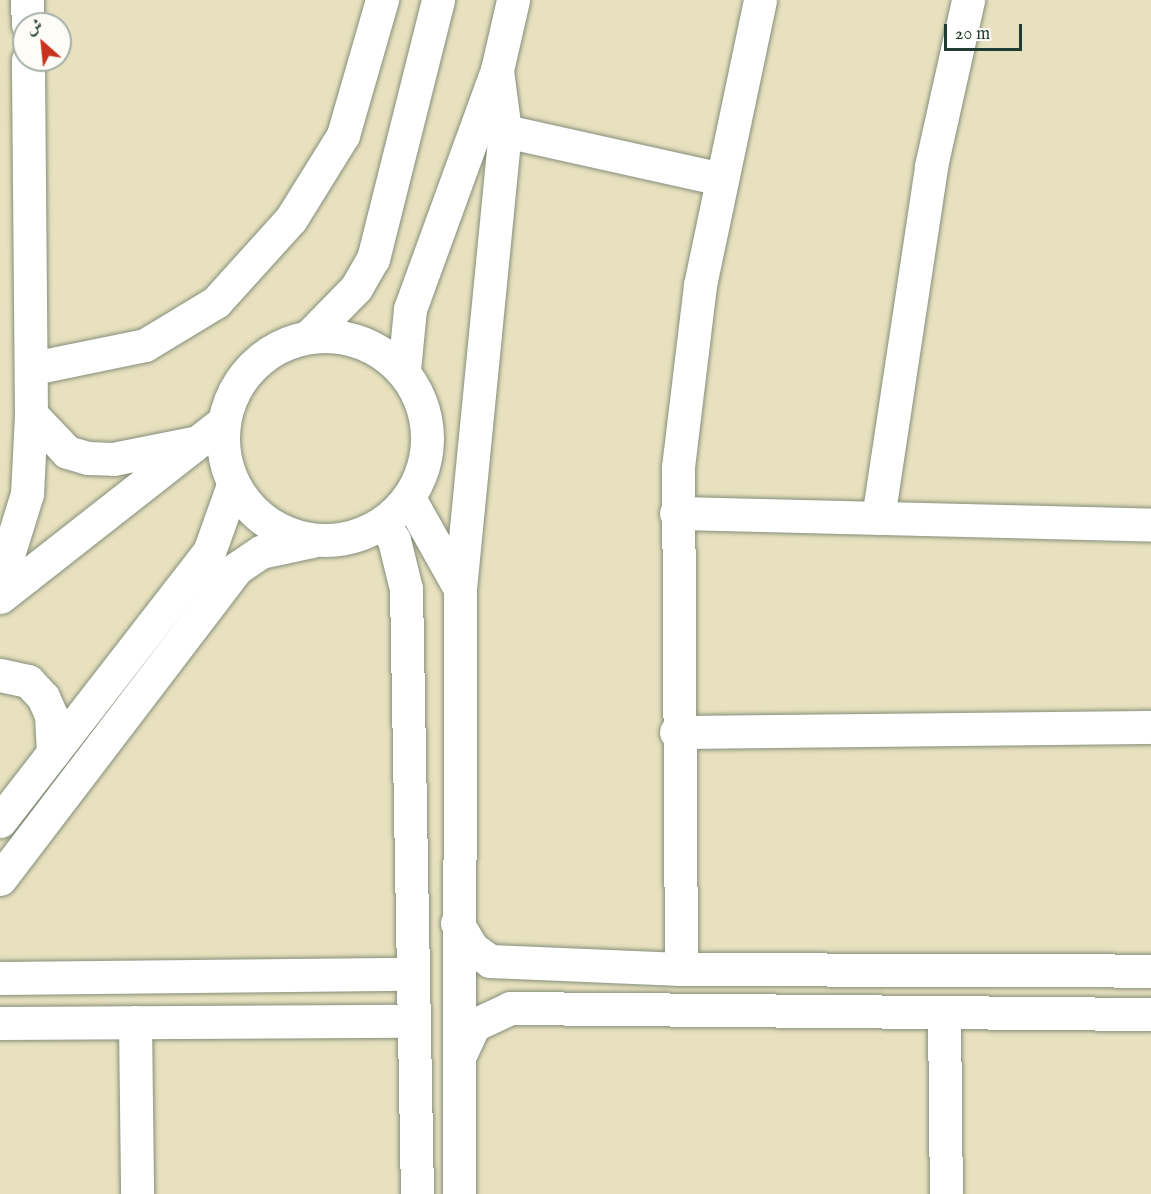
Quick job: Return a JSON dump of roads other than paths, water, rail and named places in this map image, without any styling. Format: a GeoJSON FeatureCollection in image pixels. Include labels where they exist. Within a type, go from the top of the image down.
{"type":"FeatureCollection","features":[{"type":"Feature","properties":{"kind":"main road"},"geometry":{"type":"LineString","coordinates":[[33,368],[145,345],[216,302],[291,219],[343,135],[382,0]]}},
{"type":"Feature","properties":{"kind":"main road"},"geometry":{"type":"LineString","coordinates":[[308,337],[356,288],[373,259],[438,0]]}},
{"type":"Feature","properties":{"kind":"main road"},"geometry":{"type":"LineString","coordinates":[[404,370],[410,309],[497,70],[513,0]]}},
{"type":"Feature","properties":{"kind":"main road"},"geometry":{"type":"LineString","coordinates":[[681,969],[676,732],[676,513],[700,285],[760,0]]}},
{"type":"Feature","properties":{"kind":"main road"},"geometry":{"type":"LineString","coordinates":[[878,518],[931,166],[968,0]]}},
{"type":"Feature","properties":{"kind":"main road"},"geometry":{"type":"LineString","coordinates":[[459,1194],[457,923],[460,589],[505,131],[497,70]]}},
{"type":"Feature","properties":{"kind":"main road"},"geometry":{"type":"LineString","coordinates":[[0,582],[27,494],[33,368],[28,72]]}},
{"type":"Feature","properties":{"kind":"main road"},"geometry":{"type":"LineString","coordinates":[[505,131],[722,179]]}},
{"type":"Feature","properties":{"kind":"main road"},"geometry":{"type":"LineString","coordinates":[[0,597],[212,432],[233,392],[252,366],[277,347],[308,337],[360,341],[404,370],[421,400],[428,434],[424,467],[409,498],[383,523],[351,537],[316,540],[261,552],[237,568],[0,879]]}},
{"type":"Feature","properties":{"kind":"main road"},"geometry":{"type":"LineString","coordinates":[[31,414],[67,452],[88,458],[113,459],[212,432]]}},
{"type":"Feature","properties":{"kind":"main road"},"geometry":{"type":"LineString","coordinates":[[212,432],[223,454],[233,485],[254,512],[283,532],[316,540]]}},
{"type":"Feature","properties":{"kind":"main road"},"geometry":{"type":"LineString","coordinates":[[0,821],[208,552],[233,485]]}},
{"type":"Feature","properties":{"kind":"main road"},"geometry":{"type":"LineString","coordinates":[[409,498],[460,589]]}},
{"type":"Feature","properties":{"kind":"main road"},"geometry":{"type":"LineString","coordinates":[[676,513],[1151,525]]}},
{"type":"Feature","properties":{"kind":"main road"},"geometry":{"type":"LineString","coordinates":[[383,523],[394,540],[406,589],[411,1021],[417,1194]]}},
{"type":"Feature","properties":{"kind":"main road"},"geometry":{"type":"LineString","coordinates":[[0,675],[28,681],[43,697],[51,715],[53,753]]}},
{"type":"Feature","properties":{"kind":"main road"},"geometry":{"type":"LineString","coordinates":[[676,732],[1151,728]]}},
{"type":"Feature","properties":{"kind":"main road"},"geometry":{"type":"LineString","coordinates":[[457,923],[472,948],[490,961],[681,969],[1151,970]]}},
{"type":"Feature","properties":{"kind":"main road"},"geometry":{"type":"LineString","coordinates":[[0,978],[411,974]]}},
{"type":"Feature","properties":{"kind":"main road"},"geometry":{"type":"LineString","coordinates":[[458,1059],[474,1026],[510,1008],[1151,1014]]}},
{"type":"Feature","properties":{"kind":"main road"},"geometry":{"type":"LineString","coordinates":[[945,1012],[946,1194]]}},
{"type":"Feature","properties":{"kind":"main road"},"geometry":{"type":"LineString","coordinates":[[0,1023],[411,1021]]}},
{"type":"Feature","properties":{"kind":"main road"},"geometry":{"type":"LineString","coordinates":[[135,1022],[137,1194]]}}]}
